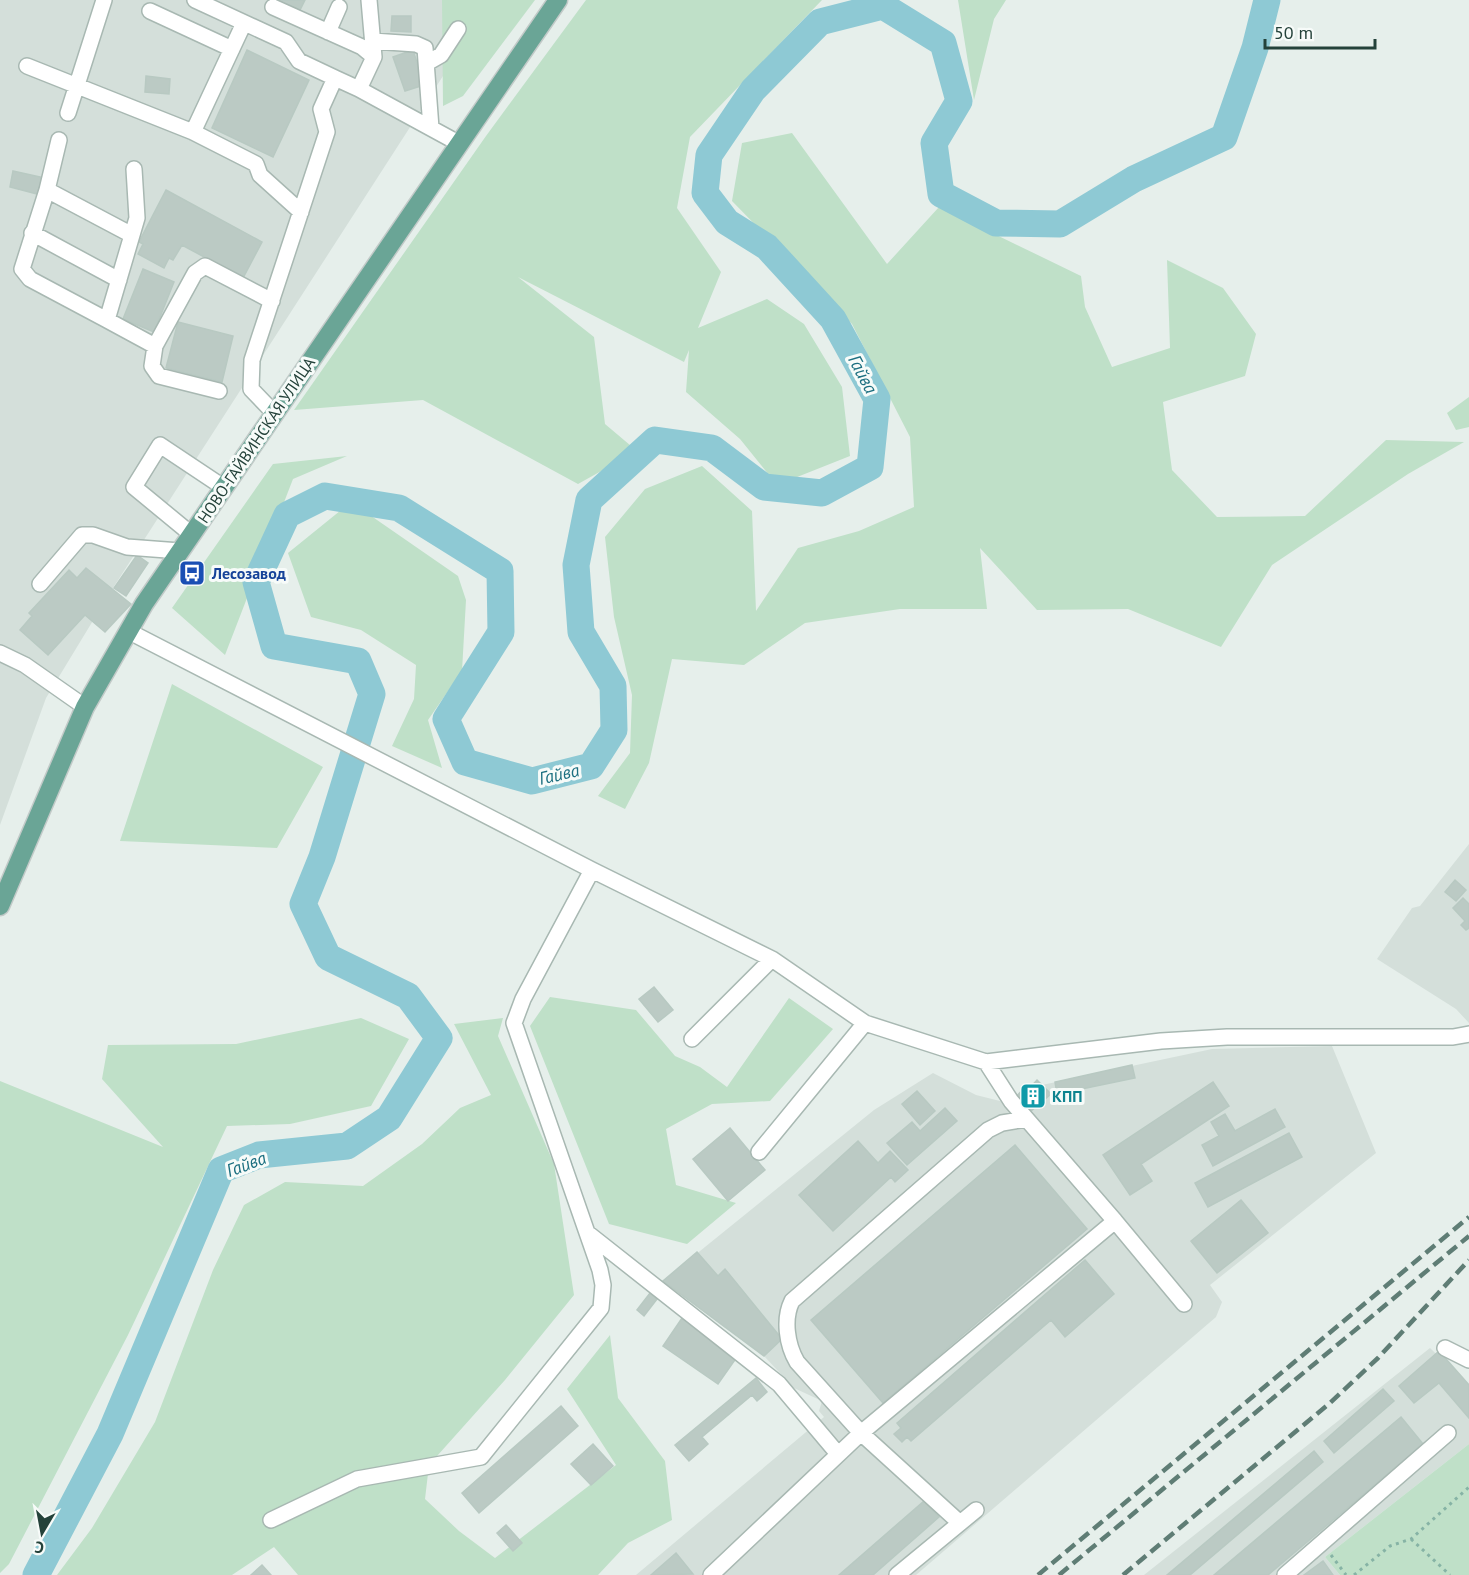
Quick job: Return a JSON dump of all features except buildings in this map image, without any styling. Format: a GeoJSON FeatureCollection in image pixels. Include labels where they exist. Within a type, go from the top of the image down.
{"type":"FeatureCollection","features":[{"type":"Feature","properties":{"kind":"main road","name":"НОВО-ГАЙВИНСКАЯ УЛИЦА"},"geometry":{"type":"LineString","coordinates":[[0,906],[85,706],[128,631],[223,487],[558,0]]}},
{"type":"Feature","properties":{"kind":"street"},"geometry":{"type":"LineString","coordinates":[[68,113],[104,0]]}},
{"type":"Feature","properties":{"kind":"street"},"geometry":{"type":"LineString","coordinates":[[195,0],[285,42],[299,62],[359,89],[460,144]]}},
{"type":"Feature","properties":{"kind":"street"},"geometry":{"type":"LineString","coordinates":[[359,89],[374,49],[369,0]]}},
{"type":"Feature","properties":{"kind":"street"},"geometry":{"type":"LineString","coordinates":[[273,7],[362,48],[422,45],[427,52],[431,128]]}},
{"type":"Feature","properties":{"kind":"street"},"geometry":{"type":"LineString","coordinates":[[328,32],[339,7]]}},
{"type":"Feature","properties":{"kind":"street"},"geometry":{"type":"LineString","coordinates":[[150,11],[232,49]]}},
{"type":"Feature","properties":{"kind":"street"},"geometry":{"type":"LineString","coordinates":[[193,132],[244,23]]}},
{"type":"Feature","properties":{"kind":"street"},"geometry":{"type":"LineString","coordinates":[[427,63],[441,56],[458,29]]}},
{"type":"Feature","properties":{"kind":"street"},"geometry":{"type":"LineString","coordinates":[[27,66],[193,132],[256,164],[260,175],[301,212]]}},
{"type":"Feature","properties":{"kind":"street"},"geometry":{"type":"LineString","coordinates":[[274,413],[251,389],[252,360],[327,132],[321,109],[335,78]]}},
{"type":"Feature","properties":{"kind":"street"},"geometry":{"type":"LineString","coordinates":[[59,140],[47,190],[23,261],[24,274],[155,346]]}},
{"type":"Feature","properties":{"kind":"street"},"geometry":{"type":"LineString","coordinates":[[107,320],[137,218],[134,169]]}},
{"type":"Feature","properties":{"kind":"street"},"geometry":{"type":"LineString","coordinates":[[47,190],[132,235]]}},
{"type":"Feature","properties":{"kind":"street"},"geometry":{"type":"LineString","coordinates":[[32,233],[119,280]]}},
{"type":"Feature","properties":{"kind":"street"},"geometry":{"type":"LineString","coordinates":[[219,391],[159,376],[153,366],[155,346],[199,268],[212,268],[272,301]]}},
{"type":"Feature","properties":{"kind":"street"},"geometry":{"type":"LineString","coordinates":[[191,534],[134,487],[160,445],[223,487]]}},
{"type":"Feature","properties":{"kind":"street"},"geometry":{"type":"LineString","coordinates":[[40,584],[78,539],[87,534],[127,547],[180,551]]}},
{"type":"Feature","properties":{"kind":"street"},"geometry":{"type":"LineString","coordinates":[[128,631],[592,870],[772,959],[865,1023],[986,1062],[1183,1040],[1269,1037],[1453,1037],[1469,1034]]}},
{"type":"Feature","properties":{"kind":"street"},"geometry":{"type":"LineString","coordinates":[[0,653],[25,665],[85,706]]}},
{"type":"Feature","properties":{"kind":"street"},"geometry":{"type":"LineString","coordinates":[[271,1520],[357,1479],[481,1457],[601,1308],[603,1285],[590,1235],[514,1023],[523,999],[592,870]]}},
{"type":"Feature","properties":{"kind":"street"},"geometry":{"type":"LineString","coordinates":[[692,1039],[772,959]]}},
{"type":"Feature","properties":{"kind":"street"},"geometry":{"type":"LineString","coordinates":[[759,1152],[865,1023]]}},
{"type":"Feature","properties":{"kind":"street"},"geometry":{"type":"LineString","coordinates":[[986,1062],[1026,1119],[1184,1304]]}},
{"type":"Feature","properties":{"kind":"street"},"geometry":{"type":"LineString","coordinates":[[960,1523],[861,1433],[797,1362],[791,1352],[787,1317],[792,1301],[988,1130],[1002,1123],[1026,1119]]}},
{"type":"Feature","properties":{"kind":"street"},"geometry":{"type":"LineString","coordinates":[[711,1575],[861,1433],[1115,1221]]}},
{"type":"Feature","properties":{"kind":"street"},"geometry":{"type":"LineString","coordinates":[[590,1235],[779,1384],[838,1454]]}},
{"type":"Feature","properties":{"kind":"street"},"geometry":{"type":"LineString","coordinates":[[1445,1348],[1469,1360]]}},
{"type":"Feature","properties":{"kind":"street"},"geometry":{"type":"LineString","coordinates":[[1285,1575],[1448,1433]]}},
{"type":"Feature","properties":{"kind":"street"},"geometry":{"type":"LineString","coordinates":[[897,1575],[976,1510]]}},
{"type":"Feature","properties":{"kind":"path"},"geometry":{"type":"LineString","coordinates":[[1354,1575],[1390,1546],[1410,1539],[1469,1487]]}},
{"type":"Feature","properties":{"kind":"path"},"geometry":{"type":"LineString","coordinates":[[1410,1539],[1450,1575]]}},
{"type":"Feature","properties":{"kind":"path"},"geometry":{"type":"LineString","coordinates":[[1323,1544],[1346,1575]]}},
{"type":"Feature","properties":{"kind":"shaded area"},"geometry":{"type":"Polygon","coordinates":[[[0,0],[492,0],[111,591],[46,698],[0,825],[0,0]]]}},
{"type":"Feature","properties":{"kind":"shaded area"},"geometry":{"type":"Polygon","coordinates":[[[1469,844],[1469,1023],[1456,1009],[1377,959],[1412,908],[1420,906],[1469,844]]]}},
{"type":"Feature","properties":{"kind":"shaded area"},"geometry":{"type":"Polygon","coordinates":[[[1332,1046],[1376,1153],[1210,1285],[1222,1302],[1216,1317],[916,1575],[636,1575],[824,1417],[819,1411],[822,1401],[794,1388],[764,1356],[663,1281],[874,1110],[933,1073],[976,1095],[1008,1103],[1037,1080],[1042,1085],[1212,1049],[1332,1046]]]}},
{"type":"Feature","properties":{"kind":"shaded area"},"geometry":{"type":"Polygon","coordinates":[[[1430,1348],[1469,1386],[1469,1444],[1325,1557],[1340,1575],[1144,1575],[1430,1348]]]}},
{"type":"Feature","properties":{"kind":"green space"},"geometry":{"type":"Polygon","coordinates":[[[442,0],[535,0],[463,96],[443,106],[442,0]]]}},
{"type":"Feature","properties":{"kind":"green space"},"geometry":{"type":"Polygon","coordinates":[[[586,0],[822,0],[690,137],[677,208],[721,272],[698,328],[767,299],[804,324],[842,387],[850,456],[777,485],[740,439],[686,392],[689,350],[684,362],[518,277],[594,337],[605,424],[637,451],[578,484],[423,400],[294,410],[486,136],[586,0]]]}},
{"type":"Feature","properties":{"kind":"green space"},"geometry":{"type":"Polygon","coordinates":[[[958,0],[1006,0],[994,19],[974,100],[958,0]]]}},
{"type":"Feature","properties":{"kind":"green space"},"geometry":{"type":"Polygon","coordinates":[[[792,133],[887,264],[939,207],[1081,276],[1085,307],[1112,367],[1170,348],[1167,260],[1223,288],[1256,334],[1245,376],[1163,402],[1172,470],[1217,517],[1305,516],[1386,440],[1464,442],[1408,474],[1272,565],[1221,647],[1128,609],[1037,610],[980,548],[987,609],[900,609],[805,623],[744,665],[672,659],[649,763],[625,809],[598,796],[630,753],[632,695],[614,617],[605,537],[645,489],[702,466],[752,511],[756,611],[798,548],[859,531],[914,507],[910,437],[852,324],[732,201],[742,143],[792,133]]]}},
{"type":"Feature","properties":{"kind":"green space"},"geometry":{"type":"Polygon","coordinates":[[[1469,397],[1469,427],[1456,430],[1447,413],[1469,397]]]}},
{"type":"Feature","properties":{"kind":"green space"},"geometry":{"type":"Polygon","coordinates":[[[347,456],[293,479],[225,655],[172,608],[273,464],[347,456]]]}},
{"type":"Feature","properties":{"kind":"green space"},"geometry":{"type":"Polygon","coordinates":[[[351,502],[458,576],[466,600],[462,671],[428,720],[442,768],[392,746],[414,699],[416,665],[361,630],[311,617],[288,553],[351,502]]]}},
{"type":"Feature","properties":{"kind":"green space"},"geometry":{"type":"Polygon","coordinates":[[[172,684],[323,767],[277,848],[120,841],[172,684]]]}},
{"type":"Feature","properties":{"kind":"green space"},"geometry":{"type":"Polygon","coordinates":[[[550,997],[636,1010],[675,1056],[700,1067],[727,1087],[789,998],[833,1029],[770,1101],[712,1104],[666,1129],[676,1185],[736,1203],[687,1244],[609,1224],[530,1026],[550,997]]]}},
{"type":"Feature","properties":{"kind":"green space"},"geometry":{"type":"Polygon","coordinates":[[[361,1018],[409,1039],[371,1106],[290,1124],[227,1126],[128,1335],[9,1564],[0,1573],[0,1081],[163,1147],[102,1079],[108,1045],[236,1044],[361,1018]]]}},
{"type":"Feature","properties":{"kind":"green space"},"geometry":{"type":"Polygon","coordinates":[[[503,1018],[498,1036],[554,1164],[574,1295],[505,1380],[429,1465],[425,1499],[459,1531],[495,1558],[616,1465],[567,1389],[610,1335],[618,1398],[665,1461],[672,1520],[628,1543],[598,1575],[298,1575],[274,1547],[232,1575],[57,1575],[92,1528],[155,1422],[213,1270],[244,1205],[285,1182],[363,1186],[422,1144],[460,1108],[491,1095],[454,1024],[503,1018]]]}},
{"type":"Feature","properties":{"kind":"green space"},"geometry":{"type":"Polygon","coordinates":[[[1469,1444],[1469,1575],[1340,1575],[1325,1557],[1469,1444]]]}},
{"type":"Feature","properties":{"kind":"waterway","name":"Гайва"},"geometry":{"type":"LineString","coordinates":[[36,1575],[110,1434],[221,1170],[259,1155],[347,1146],[389,1118],[439,1038],[408,996],[328,957],[303,904],[322,857],[372,694],[358,661],[274,646],[256,582],[287,515],[325,496],[399,508],[500,571],[501,632],[446,719],[465,762],[532,781],[591,766],[614,730],[613,686],[581,632],[576,565],[589,500],[655,440],[712,448],[764,487],[822,493],[870,467],[877,399],[833,319],[767,247],[727,222],[705,193],[709,155],[753,90],[820,22],[883,6],[943,43],[959,101],[934,143],[941,194],[996,223],[1060,224],[1134,179],[1224,137],[1255,48],[1267,0]]}},
{"type":"Feature","properties":{"kind":"railway"},"geometry":{"type":"LineString","coordinates":[[1038,1575],[1469,1217]]}},
{"type":"Feature","properties":{"kind":"railway"},"geometry":{"type":"LineString","coordinates":[[1059,1575],[1469,1236]]}},
{"type":"Feature","properties":{"kind":"railway"},"geometry":{"type":"LineString","coordinates":[[1123,1575],[1330,1403],[1378,1358],[1469,1260]]}},
{"type":"Feature","properties":{"kind":"place","name":"Лесозавод"},"geometry":{"type":"Point","coordinates":[192,573]}},
{"type":"Feature","properties":{"kind":"place","name":"КПП"},"geometry":{"type":"Point","coordinates":[1033,1096]}}]}
